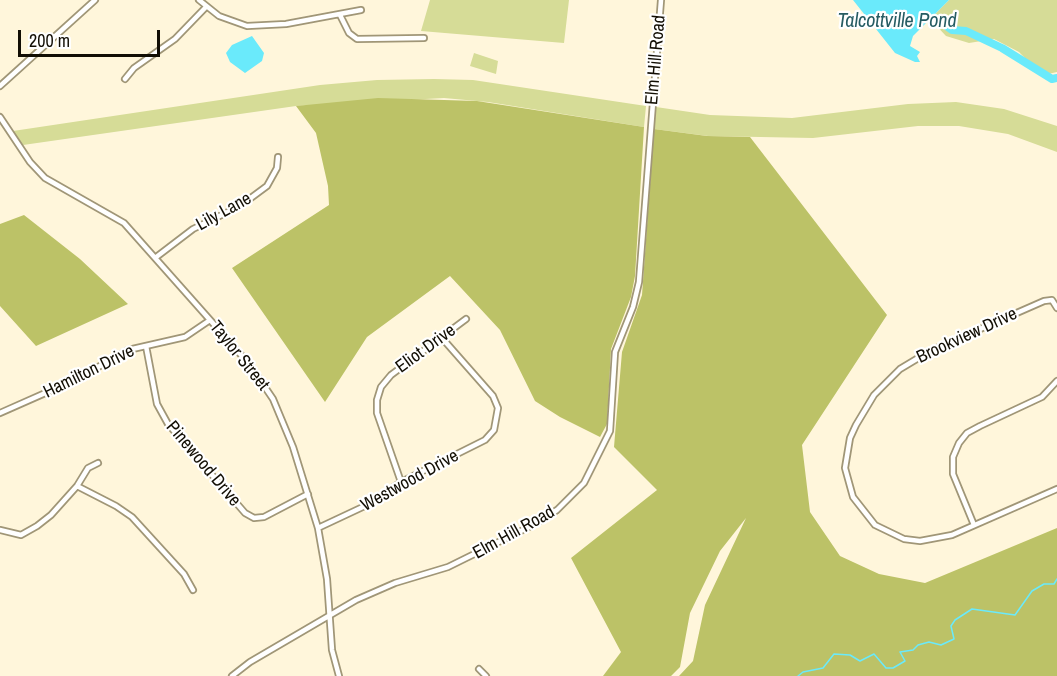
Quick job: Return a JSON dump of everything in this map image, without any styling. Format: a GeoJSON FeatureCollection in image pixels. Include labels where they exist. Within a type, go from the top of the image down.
{"type":"FeatureCollection","features":[{"type":"Feature","properties":{"kind":"street"},"geometry":{"type":"LineString","coordinates":[[0,86],[94,0]]}},
{"type":"Feature","properties":{"kind":"street"},"geometry":{"type":"LineString","coordinates":[[199,0],[220,17],[247,26],[265,26],[361,10]]}},
{"type":"Feature","properties":{"kind":"street","name":"Elm Hill Road"},"geometry":{"type":"LineString","coordinates":[[232,676],[250,662],[373,592],[448,567],[533,525],[557,510],[578,492],[598,460],[612,417],[615,352],[633,307],[639,282],[661,0]]}},
{"type":"Feature","properties":{"kind":"street"},"geometry":{"type":"LineString","coordinates":[[125,79],[134,68],[175,39],[206,7]]}},
{"type":"Feature","properties":{"kind":"street"},"geometry":{"type":"LineString","coordinates":[[340,15],[349,33],[357,39],[424,38]]}},
{"type":"Feature","properties":{"kind":"street","name":"Taylor Street"},"geometry":{"type":"LineString","coordinates":[[0,117],[28,159],[45,178],[124,223],[250,365],[273,399],[318,528],[327,579],[332,650],[339,676]]}},
{"type":"Feature","properties":{"kind":"street","name":"Lily Lane"},"geometry":{"type":"LineString","coordinates":[[155,258],[193,230],[240,206],[267,186],[277,168],[278,156]]}},
{"type":"Feature","properties":{"kind":"street","name":"Brookview Drive"},"geometry":{"type":"LineString","coordinates":[[1057,308],[1052,300],[1044,301],[915,359],[874,395],[849,438],[845,468],[848,486],[862,511],[875,525],[904,539],[920,541],[952,535],[1057,489]]}},
{"type":"Feature","properties":{"kind":"street","name":"Eliot Drive"},"geometry":{"type":"LineString","coordinates":[[401,482],[377,413],[381,387],[391,375],[466,319]]}},
{"type":"Feature","properties":{"kind":"street","name":"Hamilton Drive"},"geometry":{"type":"LineString","coordinates":[[0,413],[77,380],[128,350],[185,337],[210,320]]}},
{"type":"Feature","properties":{"kind":"street","name":"Westwood Drive"},"geometry":{"type":"LineString","coordinates":[[318,528],[367,506],[401,482],[485,440],[498,420],[498,408],[493,396],[442,338]]}},
{"type":"Feature","properties":{"kind":"street","name":"Pinewood Drive"},"geometry":{"type":"LineString","coordinates":[[146,346],[157,404],[168,424],[245,513],[254,518],[264,517],[308,494]]}},
{"type":"Feature","properties":{"kind":"street"},"geometry":{"type":"LineString","coordinates":[[974,525],[953,474],[953,457],[959,444],[968,433],[980,426],[1042,397],[1057,381]]}},
{"type":"Feature","properties":{"kind":"street"},"geometry":{"type":"LineString","coordinates":[[0,530],[9,534],[27,532],[51,515],[78,486],[88,468],[98,463]]}},
{"type":"Feature","properties":{"kind":"street"},"geometry":{"type":"LineString","coordinates":[[78,486],[132,517],[184,574],[193,590]]}},
{"type":"Feature","properties":{"kind":"street"},"geometry":{"type":"LineString","coordinates":[[479,669],[486,676]]}},
{"type":"Feature","properties":{"kind":"green space"},"geometry":{"type":"Polygon","coordinates":[[[430,0],[569,0],[564,43],[421,31],[430,0]]]}},
{"type":"Feature","properties":{"kind":"green space"},"geometry":{"type":"Polygon","coordinates":[[[949,0],[1057,0],[1057,72],[1048,74],[1031,64],[1019,52],[994,39],[969,43],[946,36],[930,19],[949,0]]]}},
{"type":"Feature","properties":{"kind":"green space"},"geometry":{"type":"Polygon","coordinates":[[[474,53],[498,61],[496,74],[470,66],[474,53]]]}},
{"type":"Feature","properties":{"kind":"green space"},"geometry":{"type":"Polygon","coordinates":[[[377,80],[473,80],[646,106],[644,127],[488,102],[444,98],[296,106],[23,145],[13,131],[320,85],[377,80]]]}},
{"type":"Feature","properties":{"kind":"green space"},"geometry":{"type":"Polygon","coordinates":[[[378,98],[477,101],[644,127],[635,276],[631,297],[611,349],[607,424],[600,437],[560,417],[535,401],[500,330],[450,276],[367,337],[325,402],[232,268],[329,205],[328,186],[316,133],[296,106],[378,98]]]}},
{"type":"Feature","properties":{"kind":"green space"},"geometry":{"type":"Polygon","coordinates":[[[956,102],[1004,109],[1057,126],[1057,152],[1008,134],[959,126],[918,126],[813,138],[708,136],[654,129],[656,107],[710,115],[792,118],[908,104],[956,102]]]}},
{"type":"Feature","properties":{"kind":"green space"},"geometry":{"type":"Polygon","coordinates":[[[654,129],[707,136],[750,137],[887,315],[802,445],[810,512],[840,556],[879,574],[925,583],[1057,528],[1057,676],[679,676],[693,661],[705,605],[746,518],[720,551],[690,613],[680,667],[671,676],[603,676],[621,652],[571,558],[657,490],[614,447],[622,352],[642,295],[654,129]]]}},
{"type":"Feature","properties":{"kind":"green space"},"geometry":{"type":"Polygon","coordinates":[[[24,215],[80,259],[128,304],[36,346],[0,306],[0,224],[24,215]]]}},
{"type":"Feature","properties":{"kind":"water","name":"Talcottville Pond"},"geometry":{"type":"Polygon","coordinates":[[[853,0],[949,0],[913,36],[910,46],[920,52],[917,56],[920,62],[915,62],[895,53],[853,0]]]}},
{"type":"Feature","properties":{"kind":"water"},"geometry":{"type":"Polygon","coordinates":[[[252,36],[264,53],[262,61],[245,73],[230,62],[226,53],[232,45],[252,36]]]}},
{"type":"Feature","properties":{"kind":"waterway"},"geometry":{"type":"LineString","coordinates":[[922,13],[935,18],[952,30],[966,31],[1002,48],[1052,79],[1057,78]]}},
{"type":"Feature","properties":{"kind":"waterway"},"geometry":{"type":"LineString","coordinates":[[798,676],[803,672],[823,668],[834,654],[850,655],[860,661],[874,654],[886,668],[893,668],[905,661],[900,652],[913,650],[918,645],[929,642],[941,645],[954,639],[951,626],[955,620],[972,609],[1015,615],[1032,591],[1044,584],[1054,584],[1057,579]]}}]}
